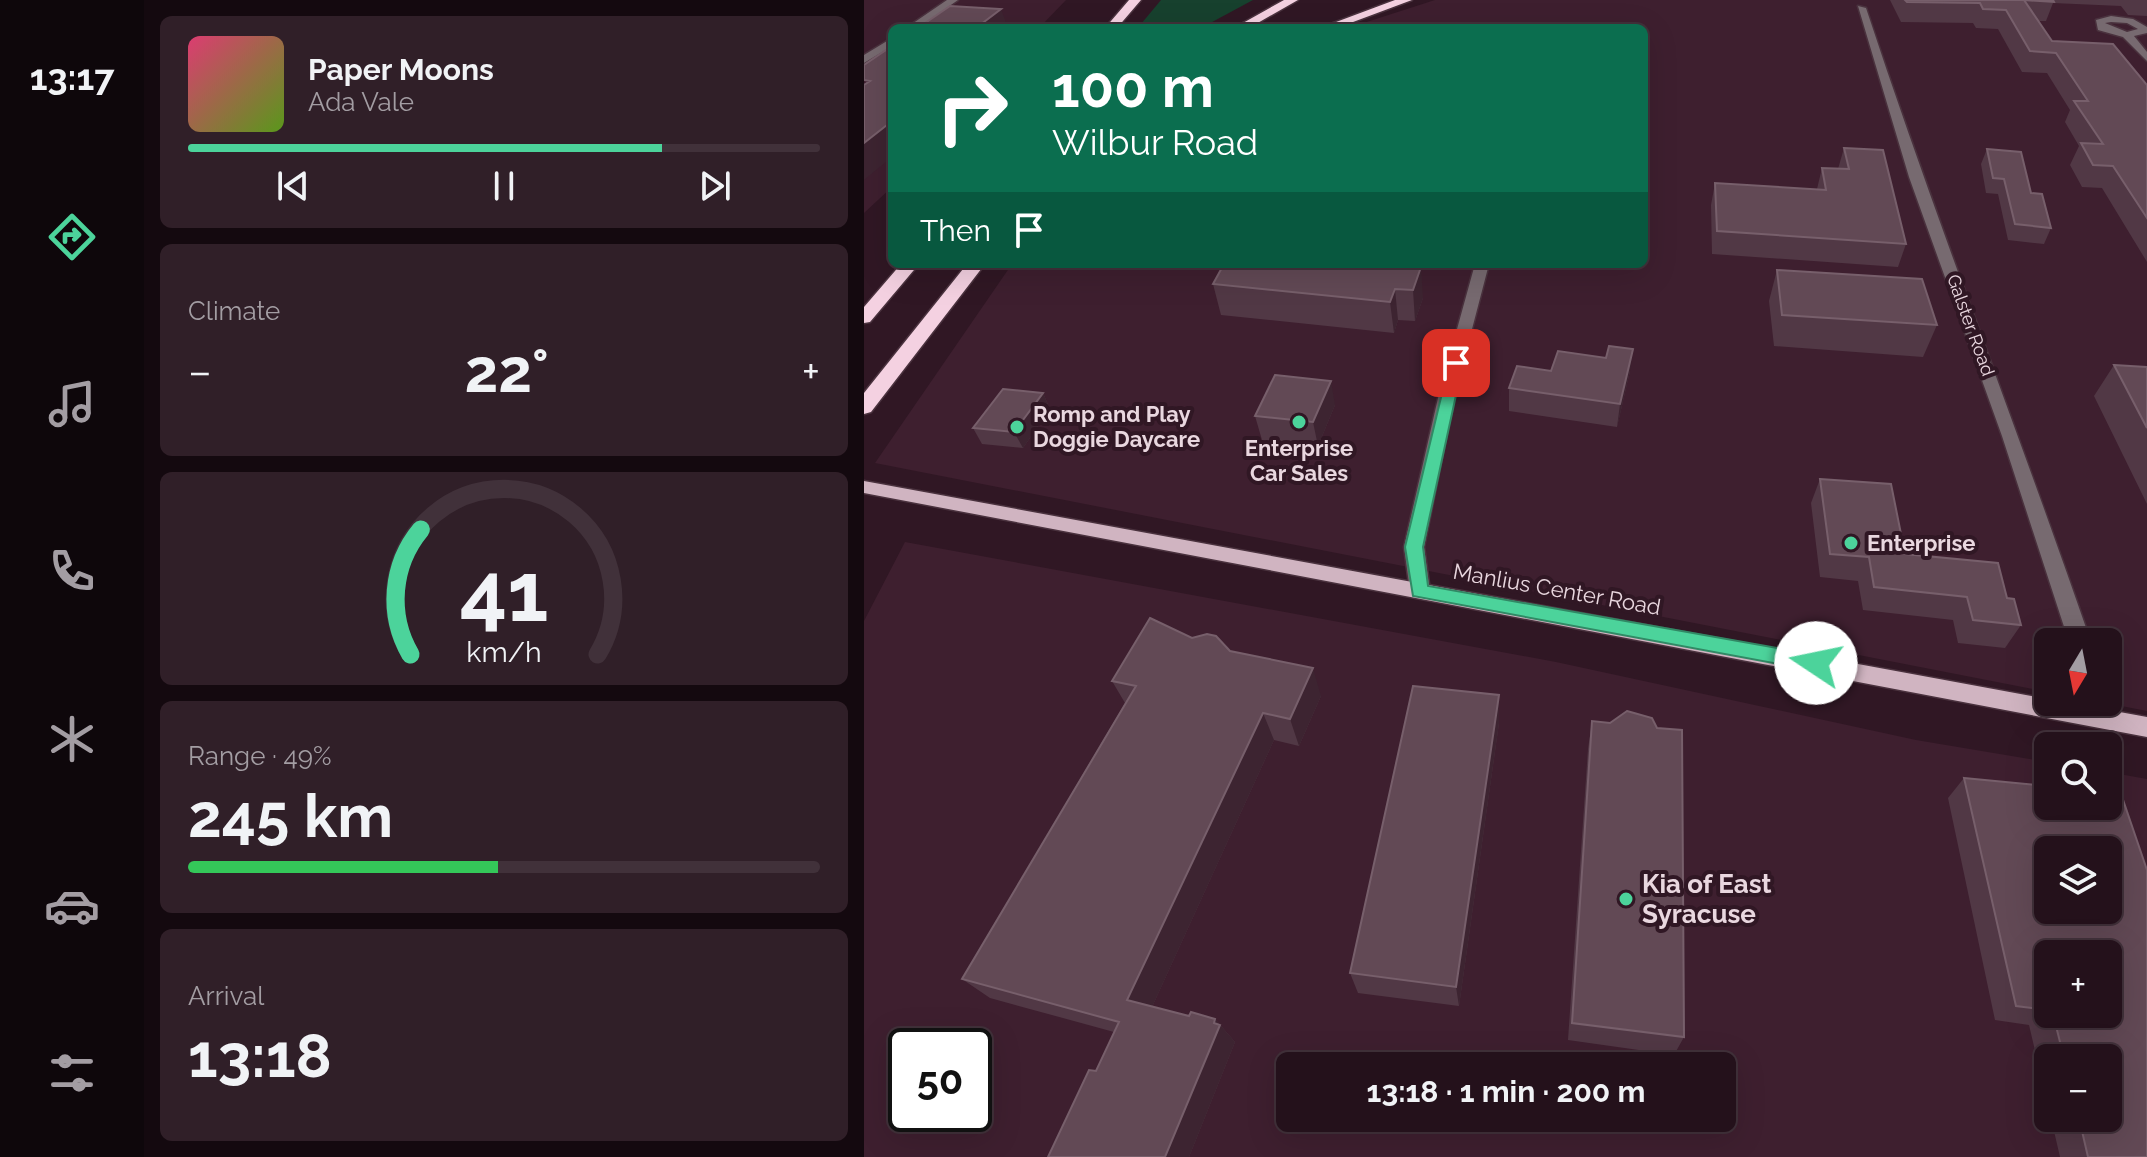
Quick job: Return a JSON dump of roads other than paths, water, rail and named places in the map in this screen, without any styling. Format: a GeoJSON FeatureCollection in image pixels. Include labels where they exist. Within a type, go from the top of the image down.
{"type":"FeatureCollection","features":[{"type":"Feature","properties":{"kind":"highway"},"geometry":{"type":"LineString","coordinates":[[1114,24],[1135,0]]}},
{"type":"Feature","properties":{"kind":"highway"},"geometry":{"type":"LineString","coordinates":[[1247,24],[1292,0]]}},
{"type":"Feature","properties":{"kind":"highway"},"geometry":{"type":"LineString","coordinates":[[1337,24],[1406,0]]}},
{"type":"Feature","properties":{"kind":"highway"},"geometry":{"type":"LineString","coordinates":[[864,318],[907,268]]}},
{"type":"Feature","properties":{"kind":"highway"},"geometry":{"type":"LineString","coordinates":[[864,407],[973,268]]}},
{"type":"Feature","properties":{"kind":"highway"},"geometry":{"type":"LineString","coordinates":[[952,294],[979,268]]}},
{"type":"Feature","properties":{"kind":"main road","name":"Manlius Center Road"},"geometry":{"type":"LineString","coordinates":[[864,487],[1420,591],[2034,699]]}},
{"type":"Feature","properties":{"kind":"main road","name":"Manlius Center Road"},"geometry":{"type":"LineString","coordinates":[[2117,716],[2147,727]]}},
{"type":"Feature","properties":{"kind":"street"},"geometry":{"type":"LineString","coordinates":[[917,24],[953,0]]}},
{"type":"Feature","properties":{"kind":"street","name":"Galster Road"},"geometry":{"type":"LineString","coordinates":[[1861,8],[1915,177],[2011,436],[2075,628]]}},
{"type":"Feature","properties":{"kind":"street"},"geometry":{"type":"LineString","coordinates":[[2127,35],[2147,58]]}},
{"type":"Feature","properties":{"kind":"street"},"geometry":{"type":"LineString","coordinates":[[864,60],[888,44]]}},
{"type":"Feature","properties":{"kind":"street"},"geometry":{"type":"LineString","coordinates":[[1420,591],[1414,547],[1446,398],[1481,268]]}},
{"type":"Feature","properties":{"kind":"place","name":"Enterprise Car Sales"},"geometry":{"type":"Point","coordinates":[1299,422]}},
{"type":"Feature","properties":{"kind":"place","name":"Romp and Play Doggie Daycare"},"geometry":{"type":"Point","coordinates":[1017,427]}},
{"type":"Feature","properties":{"kind":"place","name":"Enterprise"},"geometry":{"type":"Point","coordinates":[1851,543]}},
{"type":"Feature","properties":{"kind":"place","name":"Kia of East Syracuse"},"geometry":{"type":"Point","coordinates":[1626,899]}}]}
